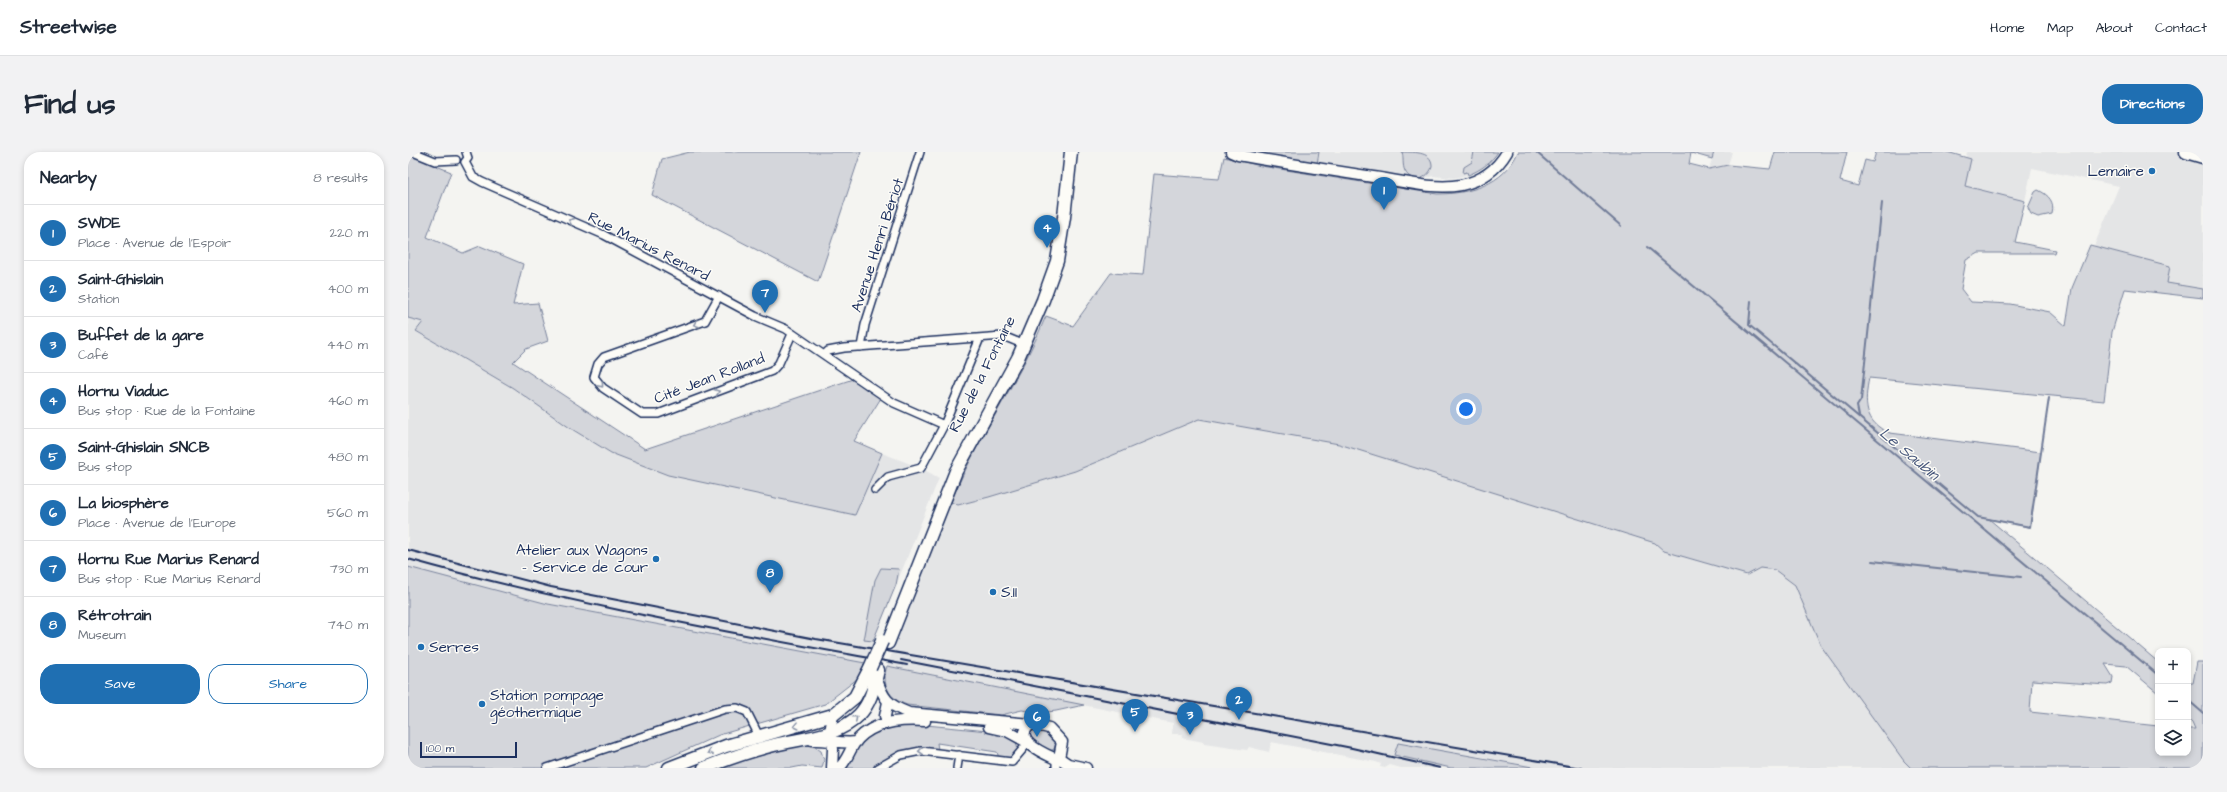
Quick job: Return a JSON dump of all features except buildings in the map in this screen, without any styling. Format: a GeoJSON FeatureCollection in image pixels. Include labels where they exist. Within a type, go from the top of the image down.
{"type":"FeatureCollection","features":[{"type":"Feature","properties":{"kind":"main road","name":"Rue de la Fontaine"},"geometry":{"type":"LineString","coordinates":[[1022,344],[1048,269],[1061,210],[1067,152]]}},
{"type":"Feature","properties":{"kind":"main road","name":"Rue de la Fontaine"},"geometry":{"type":"LineString","coordinates":[[875,672],[885,642],[958,455],[1022,344],[1057,260],[1064,217],[1071,152]]}},
{"type":"Feature","properties":{"kind":"main road"},"geometry":{"type":"LineString","coordinates":[[2186,152],[2203,156]]}},
{"type":"Feature","properties":{"kind":"main road"},"geometry":{"type":"LineString","coordinates":[[704,768],[739,755],[793,740],[830,736],[858,716],[871,695],[875,672]]}},
{"type":"Feature","properties":{"kind":"main road"},"geometry":{"type":"LineString","coordinates":[[669,768],[759,736],[833,715],[855,698],[875,672]]}},
{"type":"Feature","properties":{"kind":"street"},"geometry":{"type":"LineString","coordinates":[[413,152],[435,161],[456,156],[461,163],[464,162],[469,153]]}},
{"type":"Feature","properties":{"kind":"street","name":"Avenue Henri Bériot"},"geometry":{"type":"LineString","coordinates":[[861,347],[865,325],[920,152]]}},
{"type":"Feature","properties":{"kind":"street"},"geometry":{"type":"LineString","coordinates":[[1231,152],[1238,155],[1293,165],[1447,186],[1463,185],[1480,179],[1496,167],[1507,152]]}},
{"type":"Feature","properties":{"kind":"street","name":"Rue Marius Renard"},"geometry":{"type":"LineString","coordinates":[[464,162],[473,177],[482,182],[604,235],[792,334],[894,403],[944,425]]}},
{"type":"Feature","properties":{"kind":"street","name":"Cité Jean Rolland"},"geometry":{"type":"LineString","coordinates":[[719,296],[705,321],[604,358],[598,364],[594,377],[603,388],[642,414],[658,414],[772,371],[779,363],[792,334]]}},
{"type":"Feature","properties":{"kind":"street"},"geometry":{"type":"LineString","coordinates":[[824,355],[834,350],[861,347],[1004,336],[1022,344]]}},
{"type":"Feature","properties":{"kind":"street"},"geometry":{"type":"LineString","coordinates":[[875,490],[888,477],[921,468],[944,425],[980,338]]}},
{"type":"Feature","properties":{"kind":"street"},"geometry":{"type":"LineString","coordinates":[[875,672],[886,700],[888,710],[885,716]]}},
{"type":"Feature","properties":{"kind":"street"},"geometry":{"type":"LineString","coordinates":[[855,698],[871,695],[886,700],[909,713]]}},
{"type":"Feature","properties":{"kind":"street"},"geometry":{"type":"LineString","coordinates":[[547,768],[725,709],[737,708],[747,712],[759,736]]}},
{"type":"Feature","properties":{"kind":"street"},"geometry":{"type":"LineString","coordinates":[[835,768],[863,726],[885,716],[909,713],[1031,724],[1049,728],[1059,736],[1062,748],[1057,761]]}},
{"type":"Feature","properties":{"kind":"street"},"geometry":{"type":"LineString","coordinates":[[832,768],[831,757],[833,749],[830,736],[833,715]]}},
{"type":"Feature","properties":{"kind":"street"},"geometry":{"type":"LineString","coordinates":[[839,768],[851,743],[868,731],[880,725],[913,720],[1001,729],[1057,761],[1086,768]]}},
{"type":"Feature","properties":{"kind":"street"},"geometry":{"type":"LineString","coordinates":[[1027,743],[1024,735],[1026,728],[1031,724]]}},
{"type":"Feature","properties":{"kind":"street"},"geometry":{"type":"LineString","coordinates":[[793,740],[811,740],[830,736],[851,743]]}},
{"type":"Feature","properties":{"kind":"street"},"geometry":{"type":"LineString","coordinates":[[811,740],[822,744],[831,757]]}},
{"type":"Feature","properties":{"kind":"street"},"geometry":{"type":"LineString","coordinates":[[878,768],[890,760],[914,752],[928,750],[1009,762],[1017,758],[1027,743]]}},
{"type":"Feature","properties":{"kind":"street"},"geometry":{"type":"LineString","coordinates":[[957,768],[959,755]]}},
{"type":"Feature","properties":{"kind":"shaded area"},"geometry":{"type":"Polygon","coordinates":[[[408,152],[428,158],[427,162],[451,172],[427,237],[463,253],[480,246],[523,264],[513,305],[538,303],[548,341],[526,349],[513,362],[645,449],[853,379],[881,398],[854,441],[882,453],[855,515],[668,475],[611,453],[570,428],[513,388],[416,331],[423,322],[408,318],[408,152]]]}},
{"type":"Feature","properties":{"kind":"shaded area"},"geometry":{"type":"Polygon","coordinates":[[[690,152],[861,152],[818,282],[652,195],[662,159],[690,152]]]}},
{"type":"Feature","properties":{"kind":"shaded area"},"geometry":{"type":"Polygon","coordinates":[[[1246,152],[1498,152],[1484,167],[1468,175],[1454,178],[1433,176],[1419,179],[1246,152]]]}},
{"type":"Feature","properties":{"kind":"shaded area"},"geometry":{"type":"Polygon","coordinates":[[[1249,152],[1319,152],[1317,164],[1249,152]]]}},
{"type":"Feature","properties":{"kind":"shaded area"},"geometry":{"type":"Polygon","coordinates":[[[1402,152],[1423,154],[1430,158],[1432,167],[1427,175],[1420,179],[1416,179],[1408,175],[1404,169],[1402,152]]]}},
{"type":"Feature","properties":{"kind":"shaded area"},"geometry":{"type":"Polygon","coordinates":[[[1474,152],[1498,152],[1485,166],[1468,175],[1467,172],[1463,173],[1464,167],[1472,162],[1474,152]]]}},
{"type":"Feature","properties":{"kind":"shaded area"},"geometry":{"type":"Polygon","coordinates":[[[1518,152],[1714,152],[1712,159],[1691,153],[1689,164],[1709,169],[1728,165],[1770,169],[1775,152],[1847,152],[1840,181],[1858,186],[1865,160],[1873,162],[1876,152],[1947,152],[1971,159],[1965,186],[2025,201],[2015,242],[2055,250],[2054,253],[1979,253],[1966,260],[1961,289],[1971,302],[2010,304],[2050,312],[2066,326],[2072,288],[2090,245],[2170,266],[2167,283],[2203,289],[2203,298],[2125,289],[2112,332],[2104,401],[1869,378],[1867,387],[1867,403],[1868,411],[1875,424],[1881,429],[1890,433],[2041,452],[2030,527],[1989,519],[2155,659],[2155,690],[2126,666],[2105,664],[2113,677],[2112,683],[2107,685],[2032,680],[2030,712],[2155,726],[2155,756],[2191,756],[2191,729],[2195,729],[2191,721],[2191,683],[2193,683],[2197,662],[2203,662],[2203,768],[1911,768],[1904,761],[1821,646],[1795,585],[1775,570],[1760,568],[1747,575],[1664,551],[1655,543],[1339,444],[1199,419],[1075,471],[958,505],[951,502],[973,455],[1036,340],[1046,316],[1073,326],[1111,273],[1143,275],[1154,174],[1219,179],[1224,157],[1261,166],[1437,194],[1449,194],[1473,189],[1495,180],[1512,163],[1518,152]]]}},
{"type":"Feature","properties":{"kind":"shaded area"},"geometry":{"type":"Polygon","coordinates":[[[1714,152],[1732,152],[1728,165],[1709,169],[1714,152]]]}},
{"type":"Feature","properties":{"kind":"shaded area"},"geometry":{"type":"Polygon","coordinates":[[[1967,152],[2203,152],[2203,289],[2166,283],[2170,266],[2094,246],[2119,186],[2032,168],[2025,201],[1965,186],[1971,159],[1966,157],[1967,152]]]}},
{"type":"Feature","properties":{"kind":"shaded area"},"geometry":{"type":"Polygon","coordinates":[[[2038,190],[2045,194],[2052,202],[2052,214],[2038,217],[2031,214],[2028,208],[2035,192],[2038,190]]]}},
{"type":"Feature","properties":{"kind":"shaded area"},"geometry":{"type":"Polygon","coordinates":[[[408,318],[424,322],[416,331],[513,388],[570,428],[611,453],[855,515],[882,453],[921,468],[939,478],[865,663],[548,604],[408,567],[408,318]]]}},
{"type":"Feature","properties":{"kind":"shaded area"},"geometry":{"type":"Polygon","coordinates":[[[1199,419],[1339,444],[1655,543],[1664,551],[1747,575],[1760,568],[1775,570],[1795,585],[1801,599],[1904,761],[1911,768],[1538,768],[1477,756],[1468,768],[1401,768],[1390,765],[1385,768],[1380,767],[1381,764],[1376,762],[1271,742],[1269,752],[1249,747],[1247,750],[1204,744],[1204,742],[1182,738],[1183,734],[1172,734],[1173,723],[887,666],[951,502],[958,505],[1075,471],[1199,419]]]}},
{"type":"Feature","properties":{"kind":"shaded area"},"geometry":{"type":"Polygon","coordinates":[[[408,567],[548,604],[865,663],[857,679],[825,704],[719,735],[646,768],[408,768],[408,567]]]}},
{"type":"Feature","properties":{"kind":"shaded area"},"geometry":{"type":"Polygon","coordinates":[[[881,568],[899,569],[896,585],[873,641],[864,640],[875,580],[881,568]]]}},
{"type":"Feature","properties":{"kind":"shaded area"},"geometry":{"type":"Polygon","coordinates":[[[887,666],[1084,705],[1056,711],[1038,713],[1022,710],[1001,715],[907,705],[895,699],[888,690],[885,679],[887,666]]]}},
{"type":"Feature","properties":{"kind":"shaded area"},"geometry":{"type":"Polygon","coordinates":[[[916,724],[998,732],[1016,741],[1018,751],[1010,759],[999,758],[997,752],[937,743],[938,749],[921,748],[903,751],[889,757],[874,768],[846,768],[852,756],[866,739],[882,730],[892,727],[916,724]]]}},
{"type":"Feature","properties":{"kind":"shaded area"},"geometry":{"type":"Polygon","coordinates":[[[1034,730],[1046,733],[1056,743],[1054,749],[1050,751],[1031,741],[1030,734],[1034,730]]]}},
{"type":"Feature","properties":{"kind":"shaded area"},"geometry":{"type":"Polygon","coordinates":[[[1398,743],[1538,768],[1451,768],[1394,755],[1398,743]]]}},
{"type":"Feature","properties":{"kind":"shaded area"},"geometry":{"type":"Polygon","coordinates":[[[812,745],[821,751],[824,760],[822,768],[802,766],[792,768],[717,768],[794,746],[812,745]]]}},
{"type":"Feature","properties":{"kind":"waterway","name":"Le Saubin"},"geometry":{"type":"LineString","coordinates":[[1536,152],[1621,226]]}},
{"type":"Feature","properties":{"kind":"waterway"},"geometry":{"type":"LineString","coordinates":[[1859,416],[1857,406],[1861,400],[1882,203]]}},
{"type":"Feature","properties":{"kind":"waterway","name":"Le Saubin"},"geometry":{"type":"LineString","coordinates":[[1647,247],[2155,672]]}},
{"type":"Feature","properties":{"kind":"waterway"},"geometry":{"type":"LineString","coordinates":[[1751,301],[1749,325],[1978,517],[2030,527],[2049,398]]}},
{"type":"Feature","properties":{"kind":"waterway"},"geometry":{"type":"LineString","coordinates":[[1872,561],[2021,577]]}},
{"type":"Feature","properties":{"kind":"waterway","name":"Le Saubin"},"geometry":{"type":"LineString","coordinates":[[2191,703],[2203,713]]}},
{"type":"Feature","properties":{"kind":"railway"},"geometry":{"type":"LineString","coordinates":[[408,550],[551,587],[816,639],[1581,768]]}},
{"type":"Feature","properties":{"kind":"railway"},"geometry":{"type":"LineString","coordinates":[[408,559],[531,591],[593,605],[907,665]]}},
{"type":"Feature","properties":{"kind":"railway"},"geometry":{"type":"LineString","coordinates":[[901,660],[1352,748],[1440,768]]}},
{"type":"Feature","properties":{"kind":"place","name":"Lemaire"},"geometry":{"type":"Point","coordinates":[2152,171]}},
{"type":"Feature","properties":{"kind":"place","name":"SWDE"},"geometry":{"type":"Point","coordinates":[1384,210]}},
{"type":"Feature","properties":{"kind":"place","name":"Hornu Viaduc"},"geometry":{"type":"Point","coordinates":[1047,248]}},
{"type":"Feature","properties":{"kind":"place","name":"Hornu Rue Marius Renard"},"geometry":{"type":"Point","coordinates":[765,313]}},
{"type":"Feature","properties":{"kind":"place","name":"Atelier aux Wagons - Service de cour"},"geometry":{"type":"Point","coordinates":[656,559]}},
{"type":"Feature","properties":{"kind":"place","name":"S.II"},"geometry":{"type":"Point","coordinates":[993,592]}},
{"type":"Feature","properties":{"kind":"place","name":"Rétrotrain"},"geometry":{"type":"Point","coordinates":[770,593]}},
{"type":"Feature","properties":{"kind":"place","name":"Serres"},"geometry":{"type":"Point","coordinates":[421,647]}},
{"type":"Feature","properties":{"kind":"place","name":"Station pompage géothermique"},"geometry":{"type":"Point","coordinates":[482,704]}},
{"type":"Feature","properties":{"kind":"place","name":"Saint-Ghislain"},"geometry":{"type":"Point","coordinates":[1239,720]}},
{"type":"Feature","properties":{"kind":"place","name":"Saint-Ghislain SNCB"},"geometry":{"type":"Point","coordinates":[1135,732]}},
{"type":"Feature","properties":{"kind":"place","name":"Buffet de la gare"},"geometry":{"type":"Point","coordinates":[1190,735]}},
{"type":"Feature","properties":{"kind":"place","name":"La biosphère"},"geometry":{"type":"Point","coordinates":[1037,737]}}]}
